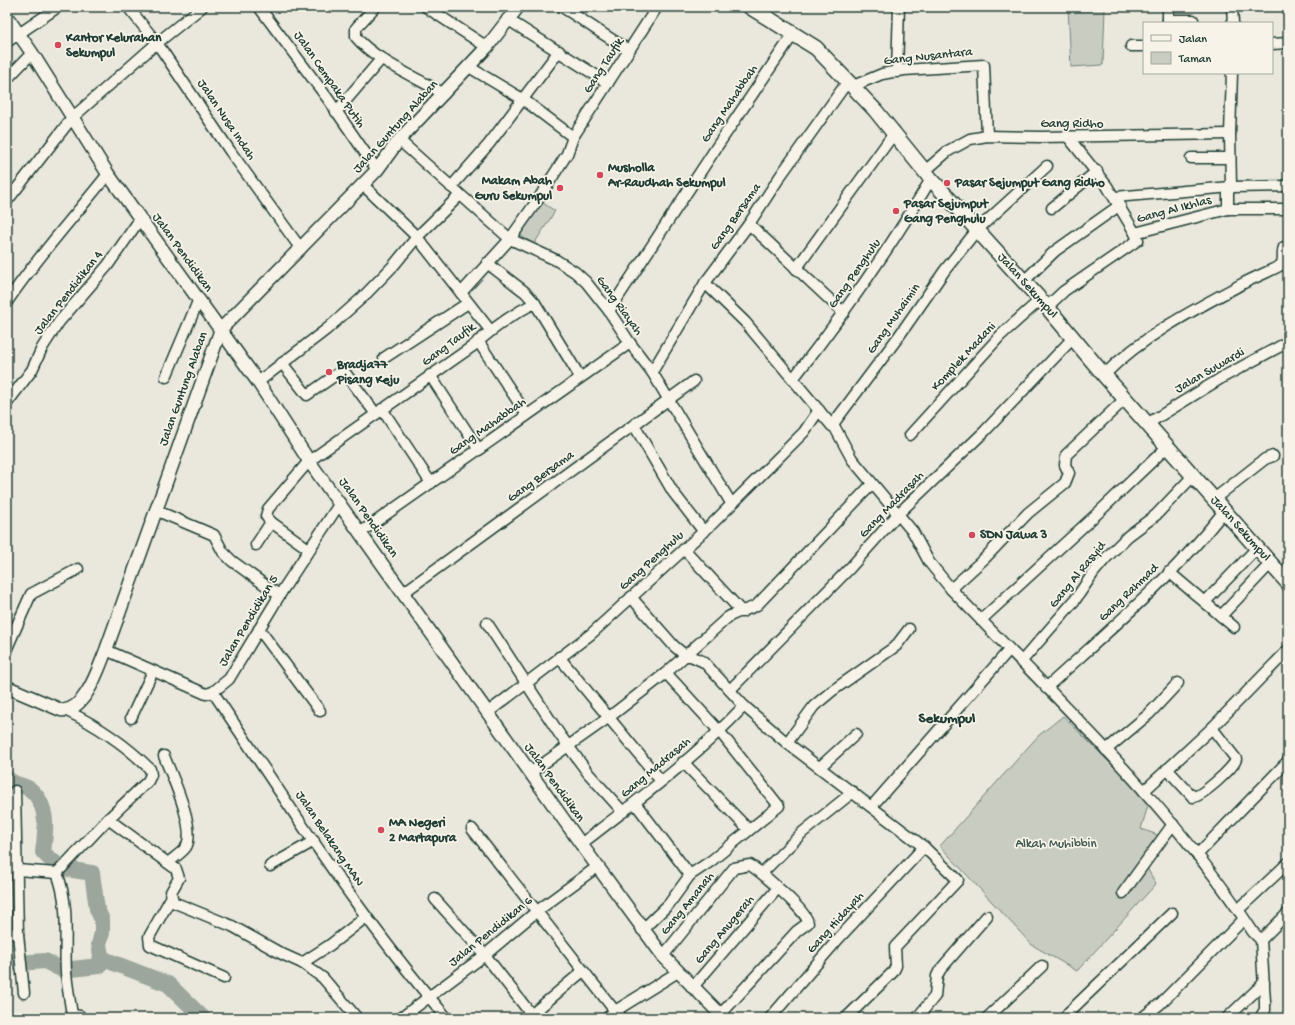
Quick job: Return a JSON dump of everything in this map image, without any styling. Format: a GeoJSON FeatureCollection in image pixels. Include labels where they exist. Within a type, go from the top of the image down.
{"type":"FeatureCollection","features":[{"type":"Feature","properties":{"kind":"main road","name":"Jalan Sekumpul"},"geometry":{"type":"LineString","coordinates":[[750,7],[816,48],[895,132],[928,175],[1043,303],[1104,375],[1288,583]]}},
{"type":"Feature","properties":{"kind":"street"},"geometry":{"type":"LineString","coordinates":[[7,42],[58,7]]}},
{"type":"Feature","properties":{"kind":"street","name":"Jalan Nusa Indah"},"geometry":{"type":"LineString","coordinates":[[128,7],[157,43],[230,151],[301,249]]}},
{"type":"Feature","properties":{"kind":"street"},"geometry":{"type":"LineString","coordinates":[[7,201],[72,118],[157,43],[202,7]]}},
{"type":"Feature","properties":{"kind":"street","name":"Jalan Cempaka Putih"},"geometry":{"type":"LineString","coordinates":[[259,7],[278,30],[377,170]]}},
{"type":"Feature","properties":{"kind":"street"},"geometry":{"type":"LineString","coordinates":[[375,7],[356,28],[356,37],[361,44],[444,94]]}},
{"type":"Feature","properties":{"kind":"street"},"geometry":{"type":"LineString","coordinates":[[426,7],[487,47]]}},
{"type":"Feature","properties":{"kind":"street","name":"Jalan Guntung Alaban"},"geometry":{"type":"LineString","coordinates":[[67,711],[77,706],[84,696],[106,650],[221,329],[377,170],[400,140],[487,47],[507,19],[518,7]]}},
{"type":"Feature","properties":{"kind":"street"},"geometry":{"type":"LineString","coordinates":[[562,7],[594,27],[603,35],[629,50]]}},
{"type":"Feature","properties":{"kind":"street","name":"Gang Taufik"},"geometry":{"type":"LineString","coordinates":[[461,293],[510,239],[539,198],[567,154],[572,138],[657,7]]}},
{"type":"Feature","properties":{"kind":"street"},"geometry":{"type":"LineString","coordinates":[[897,72],[899,7]]}},
{"type":"Feature","properties":{"kind":"street"},"geometry":{"type":"LineString","coordinates":[[1168,7],[1168,21],[1193,20]]}},
{"type":"Feature","properties":{"kind":"street"},"geometry":{"type":"LineString","coordinates":[[1232,7],[1232,22]]}},
{"type":"Feature","properties":{"kind":"street","name":"Jalan Pendidikan"},"geometry":{"type":"LineString","coordinates":[[8,18],[32,53],[108,174],[221,329],[258,382],[309,461],[361,532],[487,713],[642,930],[692,988],[722,1017]]}},
{"type":"Feature","properties":{"kind":"street"},"geometry":{"type":"LineString","coordinates":[[507,19],[608,83]]}},
{"type":"Feature","properties":{"kind":"street","name":"Gang Mahabbah"},"geometry":{"type":"LineString","coordinates":[[609,310],[794,33]]}},
{"type":"Feature","properties":{"kind":"street"},"geometry":{"type":"LineString","coordinates":[[1273,44],[1288,43]]}},
{"type":"Feature","properties":{"kind":"street"},"geometry":{"type":"LineString","coordinates":[[1131,46],[1143,46]]}},
{"type":"Feature","properties":{"kind":"street"},"geometry":{"type":"LineString","coordinates":[[451,187],[489,144],[524,100],[559,51]]}},
{"type":"Feature","properties":{"kind":"street"},"geometry":{"type":"LineString","coordinates":[[7,79],[32,53]]}},
{"type":"Feature","properties":{"kind":"street"},"geometry":{"type":"LineString","coordinates":[[336,112],[382,58]]}},
{"type":"Feature","properties":{"kind":"street","name":"Gang Nusantara"},"geometry":{"type":"LineString","coordinates":[[850,84],[882,74],[984,65],[987,136]]}},
{"type":"Feature","properties":{"kind":"street"},"geometry":{"type":"LineString","coordinates":[[469,67],[524,100],[572,138]]}},
{"type":"Feature","properties":{"kind":"street","name":"Gang Al Ikhlas"},"geometry":{"type":"LineString","coordinates":[[1043,303],[1064,291],[1138,240],[1134,233],[1228,209],[1228,192],[1231,187],[1230,134],[1232,74]]}},
{"type":"Feature","properties":{"kind":"street","name":"Gang Bersama"},"geometry":{"type":"LineString","coordinates":[[652,372],[705,283],[749,224],[781,175],[850,84]]}},
{"type":"Feature","properties":{"kind":"street"},"geometry":{"type":"LineString","coordinates":[[796,270],[895,132]]}},
{"type":"Feature","properties":{"kind":"street","name":"Gang Ridho"},"geometry":{"type":"LineString","coordinates":[[928,175],[948,150],[970,139],[987,136],[1068,137],[1230,134]]}},
{"type":"Feature","properties":{"kind":"street"},"geometry":{"type":"LineString","coordinates":[[1068,137],[1098,172],[1117,201],[1134,233]]}},
{"type":"Feature","properties":{"kind":"street","name":"Gang Riayah"},"geometry":{"type":"LineString","coordinates":[[400,140],[510,239],[556,260],[575,272],[609,310],[630,343],[652,372],[731,503]]}},
{"type":"Feature","properties":{"kind":"street"},"geometry":{"type":"LineString","coordinates":[[1191,158],[1230,158]]}},
{"type":"Feature","properties":{"kind":"street","name":"Gang Muhaimin"},"geometry":{"type":"LineString","coordinates":[[833,424],[899,336],[945,270],[977,230],[1047,166]]}},
{"type":"Feature","properties":{"kind":"street"},"geometry":{"type":"LineString","coordinates":[[1052,208],[1098,172]]}},
{"type":"Feature","properties":{"kind":"street"},"geometry":{"type":"LineString","coordinates":[[7,302],[28,271],[108,174]]}},
{"type":"Feature","properties":{"kind":"street","name":"Gang Penghulu"},"geometry":{"type":"LineString","coordinates":[[793,379],[844,313],[899,233],[928,175]]}},
{"type":"Feature","properties":{"kind":"street"},"geometry":{"type":"LineString","coordinates":[[362,184],[417,237],[490,330]]}},
{"type":"Feature","properties":{"kind":"street"},"geometry":{"type":"LineString","coordinates":[[1023,282],[1055,251],[1117,201],[1231,187],[1288,186]]}},
{"type":"Feature","properties":{"kind":"street"},"geometry":{"type":"LineString","coordinates":[[258,382],[327,329],[363,297],[394,265],[417,237],[460,195]]}},
{"type":"Feature","properties":{"kind":"street"},"geometry":{"type":"LineString","coordinates":[[1228,209],[1288,209]]}},
{"type":"Feature","properties":{"kind":"street","name":"Jalan Pendidikan 4"},"geometry":{"type":"LineString","coordinates":[[7,404],[32,370],[42,348],[59,322],[108,266],[140,219]]}},
{"type":"Feature","properties":{"kind":"street"},"geometry":{"type":"LineString","coordinates":[[749,224],[796,270],[844,313]]}},
{"type":"Feature","properties":{"kind":"street"},"geometry":{"type":"LineString","coordinates":[[1104,375],[1118,360],[1165,327],[1225,293],[1281,265],[1283,260],[1282,250],[1284,246],[1288,246]]}},
{"type":"Feature","properties":{"kind":"street"},"geometry":{"type":"LineString","coordinates":[[487,263],[525,292],[535,303],[580,377]]}},
{"type":"Feature","properties":{"kind":"street"},"geometry":{"type":"LineString","coordinates":[[705,283],[745,322],[832,426],[833,424],[852,459],[913,532],[929,562],[951,589],[1144,791],[1173,824],[1197,855],[1253,932],[1261,940],[1265,1010],[1260,1018]]}},
{"type":"Feature","properties":{"kind":"street"},"geometry":{"type":"LineString","coordinates":[[166,377],[199,299]]}},
{"type":"Feature","properties":{"kind":"street"},"geometry":{"type":"LineString","coordinates":[[384,358],[468,303]]}},
{"type":"Feature","properties":{"kind":"street","name":"Gang Taufik"},"geometry":{"type":"LineString","coordinates":[[270,522],[266,516],[268,509],[309,461],[478,341],[490,330],[535,303]]}},
{"type":"Feature","properties":{"kind":"street","name":"Komplek Madani"},"geometry":{"type":"LineString","coordinates":[[910,435],[1001,335],[1043,303]]}},
{"type":"Feature","properties":{"kind":"street","name":"Gang Madrasah"},"geometry":{"type":"LineString","coordinates":[[730,690],[850,568],[898,514],[984,431],[1073,338]]}},
{"type":"Feature","properties":{"kind":"street"},"geometry":{"type":"LineString","coordinates":[[478,341],[527,415]]}},
{"type":"Feature","properties":{"kind":"street","name":"Jalan Suwardi"},"geometry":{"type":"LineString","coordinates":[[1147,424],[1223,377],[1288,342]]}},
{"type":"Feature","properties":{"kind":"street","name":"Gang Mahabbah"},"geometry":{"type":"LineString","coordinates":[[361,532],[630,343]]}},
{"type":"Feature","properties":{"kind":"street"},"geometry":{"type":"LineString","coordinates":[[282,364],[308,395],[343,370],[379,412],[432,483]]}},
{"type":"Feature","properties":{"kind":"street"},"geometry":{"type":"LineString","coordinates":[[430,375],[479,450]]}},
{"type":"Feature","properties":{"kind":"street","name":"Gang Bersama"},"geometry":{"type":"LineString","coordinates":[[403,593],[694,381]]}},
{"type":"Feature","properties":{"kind":"street"},"geometry":{"type":"LineString","coordinates":[[951,589],[985,558],[1028,513],[1065,483],[1069,473],[1065,465],[1066,455],[1125,399]]}},
{"type":"Feature","properties":{"kind":"street","name":"Gang Penghulu"},"geometry":{"type":"LineString","coordinates":[[487,713],[591,634],[704,532],[731,503],[804,432],[819,410]]}},
{"type":"Feature","properties":{"kind":"street"},"geometry":{"type":"LineString","coordinates":[[634,425],[673,492],[704,532]]}},
{"type":"Feature","properties":{"kind":"street"},"geometry":{"type":"LineString","coordinates":[[981,620],[1100,511],[1167,447]]}},
{"type":"Feature","properties":{"kind":"street"},"geometry":{"type":"LineString","coordinates":[[1214,499],[1265,459],[1273,456]]}},
{"type":"Feature","properties":{"kind":"street","name":"Gang Al Rasyid"},"geometry":{"type":"LineString","coordinates":[[1021,662],[1075,600],[1102,563],[1128,536],[1156,515],[1193,476]]}},
{"type":"Feature","properties":{"kind":"street"},"geometry":{"type":"LineString","coordinates":[[530,773],[608,718],[666,674],[726,618],[738,612],[749,610],[766,596],[872,484]]}},
{"type":"Feature","properties":{"kind":"street","name":"Jalan Pendidikan 5"},"geometry":{"type":"LineString","coordinates":[[213,692],[229,679],[279,595],[340,503]]}},
{"type":"Feature","properties":{"kind":"street"},"geometry":{"type":"LineString","coordinates":[[156,510],[214,535],[223,552],[232,561],[279,595]]}},
{"type":"Feature","properties":{"kind":"street","name":"Gang Rahmad"},"geometry":{"type":"LineString","coordinates":[[1046,688],[1116,624],[1169,572],[1206,534],[1224,511]]}},
{"type":"Feature","properties":{"kind":"street"},"geometry":{"type":"LineString","coordinates":[[256,546],[270,522],[310,550]]}},
{"type":"Feature","properties":{"kind":"street"},"geometry":{"type":"LineString","coordinates":[[1205,602],[1257,548]]}},
{"type":"Feature","properties":{"kind":"street"},"geometry":{"type":"LineString","coordinates":[[684,549],[742,612]]}},
{"type":"Feature","properties":{"kind":"street"},"geometry":{"type":"LineString","coordinates":[[1222,616],[1271,563]]}},
{"type":"Feature","properties":{"kind":"street"},"geometry":{"type":"LineString","coordinates":[[7,648],[31,594],[78,569]]}},
{"type":"Feature","properties":{"kind":"street"},"geometry":{"type":"LineString","coordinates":[[1169,572],[1234,627]]}},
{"type":"Feature","properties":{"kind":"street"},"geometry":{"type":"LineString","coordinates":[[631,597],[674,646],[686,656],[691,656],[704,662],[744,706],[786,743],[872,806],[924,847],[958,880],[894,947],[896,966],[893,972],[846,1018]]}},
{"type":"Feature","properties":{"kind":"street"},"geometry":{"type":"LineString","coordinates":[[487,623],[568,746],[588,773],[623,812]]}},
{"type":"Feature","properties":{"kind":"street"},"geometry":{"type":"LineString","coordinates":[[259,629],[320,711]]}},
{"type":"Feature","properties":{"kind":"street"},"geometry":{"type":"LineString","coordinates":[[786,743],[814,706],[832,691],[896,646],[909,629]]}},
{"type":"Feature","properties":{"kind":"street"},"geometry":{"type":"LineString","coordinates":[[106,650],[206,694],[213,692]]}},
{"type":"Feature","properties":{"kind":"street"},"geometry":{"type":"LineString","coordinates":[[872,806],[1009,650]]}},
{"type":"Feature","properties":{"kind":"street"},"geometry":{"type":"LineString","coordinates":[[1144,791],[1212,728],[1288,650]]}},
{"type":"Feature","properties":{"kind":"street"},"geometry":{"type":"LineString","coordinates":[[559,657],[661,781]]}},
{"type":"Feature","properties":{"kind":"street"},"geometry":{"type":"LineString","coordinates":[[131,718],[153,671]]}},
{"type":"Feature","properties":{"kind":"street"},"geometry":{"type":"LineString","coordinates":[[642,930],[669,904],[690,875],[779,806],[720,732],[666,674]]}},
{"type":"Feature","properties":{"kind":"street"},"geometry":{"type":"LineString","coordinates":[[1106,750],[1149,714],[1178,682]]}},
{"type":"Feature","properties":{"kind":"street"},"geometry":{"type":"LineString","coordinates":[[7,687],[55,708],[67,711],[100,728],[134,753],[150,769],[151,775],[148,781],[108,819],[57,873]]}},
{"type":"Feature","properties":{"kind":"street","name":"Jalan Belakang MAN"},"geometry":{"type":"LineString","coordinates":[[213,692],[366,917],[447,1018]]}},
{"type":"Feature","properties":{"kind":"street","name":"Gang Madrasah"},"geometry":{"type":"LineString","coordinates":[[581,844],[635,803],[720,732],[744,706]]}},
{"type":"Feature","properties":{"kind":"street"},"geometry":{"type":"LineString","coordinates":[[1167,769],[1194,797],[1203,793],[1233,765],[1236,759],[1212,728]]}},
{"type":"Feature","properties":{"kind":"street"},"geometry":{"type":"LineString","coordinates":[[820,767],[856,734]]}},
{"type":"Feature","properties":{"kind":"street"},"geometry":{"type":"LineString","coordinates":[[164,756],[179,794],[189,839],[186,847],[168,863]]}},
{"type":"Feature","properties":{"kind":"street"},"geometry":{"type":"LineString","coordinates":[[1197,855],[1288,761]]}},
{"type":"Feature","properties":{"kind":"street"},"geometry":{"type":"LineString","coordinates":[[683,762],[749,830]]}},
{"type":"Feature","properties":{"kind":"street"},"geometry":{"type":"LineString","coordinates":[[15,791],[18,934],[24,993]]}},
{"type":"Feature","properties":{"kind":"street"},"geometry":{"type":"LineString","coordinates":[[722,1017],[798,931],[808,923],[807,917],[762,873],[803,832],[853,792]]}},
{"type":"Feature","properties":{"kind":"street"},"geometry":{"type":"LineString","coordinates":[[635,803],[690,875]]}},
{"type":"Feature","properties":{"kind":"street"},"geometry":{"type":"LineString","coordinates":[[108,819],[176,869],[179,878],[171,892],[171,898],[149,937],[150,945],[224,978]]}},
{"type":"Feature","properties":{"kind":"street"},"geometry":{"type":"LineString","coordinates":[[1123,894],[1173,824]]}},
{"type":"Feature","properties":{"kind":"street"},"geometry":{"type":"LineString","coordinates":[[472,829],[618,1014]]}},
{"type":"Feature","properties":{"kind":"street"},"geometry":{"type":"LineString","coordinates":[[270,866],[314,841]]}},
{"type":"Feature","properties":{"kind":"street","name":"Gang Hidayah"},"geometry":{"type":"LineString","coordinates":[[770,1018],[840,938],[924,847]]}},
{"type":"Feature","properties":{"kind":"street"},"geometry":{"type":"LineString","coordinates":[[1142,1018],[1160,1004],[1288,863]]}},
{"type":"Feature","properties":{"kind":"street","name":"Gang Amanah"},"geometry":{"type":"LineString","coordinates":[[663,956],[734,868],[750,865],[762,873]]}},
{"type":"Feature","properties":{"kind":"street","name":"Jalan Pendidikan 6"},"geometry":{"type":"LineString","coordinates":[[401,1018],[485,956],[537,910],[597,867]]}},
{"type":"Feature","properties":{"kind":"street"},"geometry":{"type":"LineString","coordinates":[[17,870],[57,873]]}},
{"type":"Feature","properties":{"kind":"street"},"geometry":{"type":"LineString","coordinates":[[57,873],[63,889],[67,924],[66,970],[72,1015],[80,1016]]}},
{"type":"Feature","properties":{"kind":"street","name":"Gang Anugerah"},"geometry":{"type":"LineString","coordinates":[[692,988],[777,889]]}},
{"type":"Feature","properties":{"kind":"street"},"geometry":{"type":"LineString","coordinates":[[171,898],[178,906],[232,926],[282,954],[302,963],[323,978],[357,1018]]}},
{"type":"Feature","properties":{"kind":"street"},"geometry":{"type":"LineString","coordinates":[[435,899],[485,956],[533,1016],[583,971]]}},
{"type":"Feature","properties":{"kind":"street"},"geometry":{"type":"LineString","coordinates":[[1065,1018],[1068,1013],[1172,913]]}},
{"type":"Feature","properties":{"kind":"street"},"geometry":{"type":"LineString","coordinates":[[1261,940],[1288,913]]}},
{"type":"Feature","properties":{"kind":"street"},"geometry":{"type":"LineString","coordinates":[[917,1018],[935,996],[937,976],[940,970],[987,916]]}},
{"type":"Feature","properties":{"kind":"street"},"geometry":{"type":"LineString","coordinates":[[302,963],[336,941],[366,917]]}},
{"type":"Feature","properties":{"kind":"street"},"geometry":{"type":"LineString","coordinates":[[7,933],[18,934]]}},
{"type":"Feature","properties":{"kind":"street"},"geometry":{"type":"LineString","coordinates":[[987,1018],[1042,966]]}},
{"type":"Feature","properties":{"kind":"street"},"geometry":{"type":"LineString","coordinates":[[606,1018],[618,1014],[678,972]]}},
{"type":"Feature","properties":{"kind":"street"},"geometry":{"type":"LineString","coordinates":[[1227,1018],[1264,983]]}},
{"type":"Feature","properties":{"kind":"green space"},"geometry":{"type":"Polygon","coordinates":[[[1068,7],[1105,7],[1103,65],[1071,67],[1068,7]]]}},
{"type":"Feature","properties":{"kind":"green space"},"geometry":{"type":"Polygon","coordinates":[[[540,201],[555,211],[534,244],[522,237],[521,232],[540,201]]]}},
{"type":"Feature","properties":{"kind":"green space","name":"Alkah Muhibbin"},"geometry":{"type":"Polygon","coordinates":[[[1063,716],[1149,802],[1141,829],[1158,835],[1146,866],[1156,884],[1077,971],[1032,945],[940,846],[1038,736],[1063,716]]]}},
{"type":"Feature","properties":{"kind":"waterway"},"geometry":{"type":"LineString","coordinates":[[7,778],[10,781],[31,790],[41,803],[45,819],[43,852],[54,862],[65,868],[92,873],[97,909],[102,920],[102,933],[99,944],[101,956],[106,960],[168,984],[203,1018]]}},
{"type":"Feature","properties":{"kind":"waterway"},"geometry":{"type":"LineString","coordinates":[[7,964],[45,961],[63,970],[99,966],[101,956]]}},
{"type":"Feature","properties":{"kind":"place","name":"Kantor Kelurahan Sekumpul"},"geometry":{"type":"Point","coordinates":[58,45]}},
{"type":"Feature","properties":{"kind":"place","name":"Musholla Ar-Raudhah Sekumpul"},"geometry":{"type":"Point","coordinates":[600,175]}},
{"type":"Feature","properties":{"kind":"place","name":"Pasar Sejumput Gang Ridho"},"geometry":{"type":"Point","coordinates":[947,183]}},
{"type":"Feature","properties":{"kind":"place","name":"Makam Abah Guru Sekumpul"},"geometry":{"type":"Point","coordinates":[560,188]}},
{"type":"Feature","properties":{"kind":"place","name":"Pasar Sejumput Gang Penghulu"},"geometry":{"type":"Point","coordinates":[896,211]}},
{"type":"Feature","properties":{"kind":"place","name":"Bradja77 Pisang Keju"},"geometry":{"type":"Point","coordinates":[329,372]}},
{"type":"Feature","properties":{"kind":"place","name":"SDN Jawa 3"},"geometry":{"type":"Point","coordinates":[972,535]}},
{"type":"Feature","properties":{"kind":"place","name":"MA Negeri 2 Martapura"},"geometry":{"type":"Point","coordinates":[381,830]}},
{"type":"Feature","properties":{"kind":"district","name":"Sekumpul"},"geometry":{"type":"Point","coordinates":[947,719]}}]}
